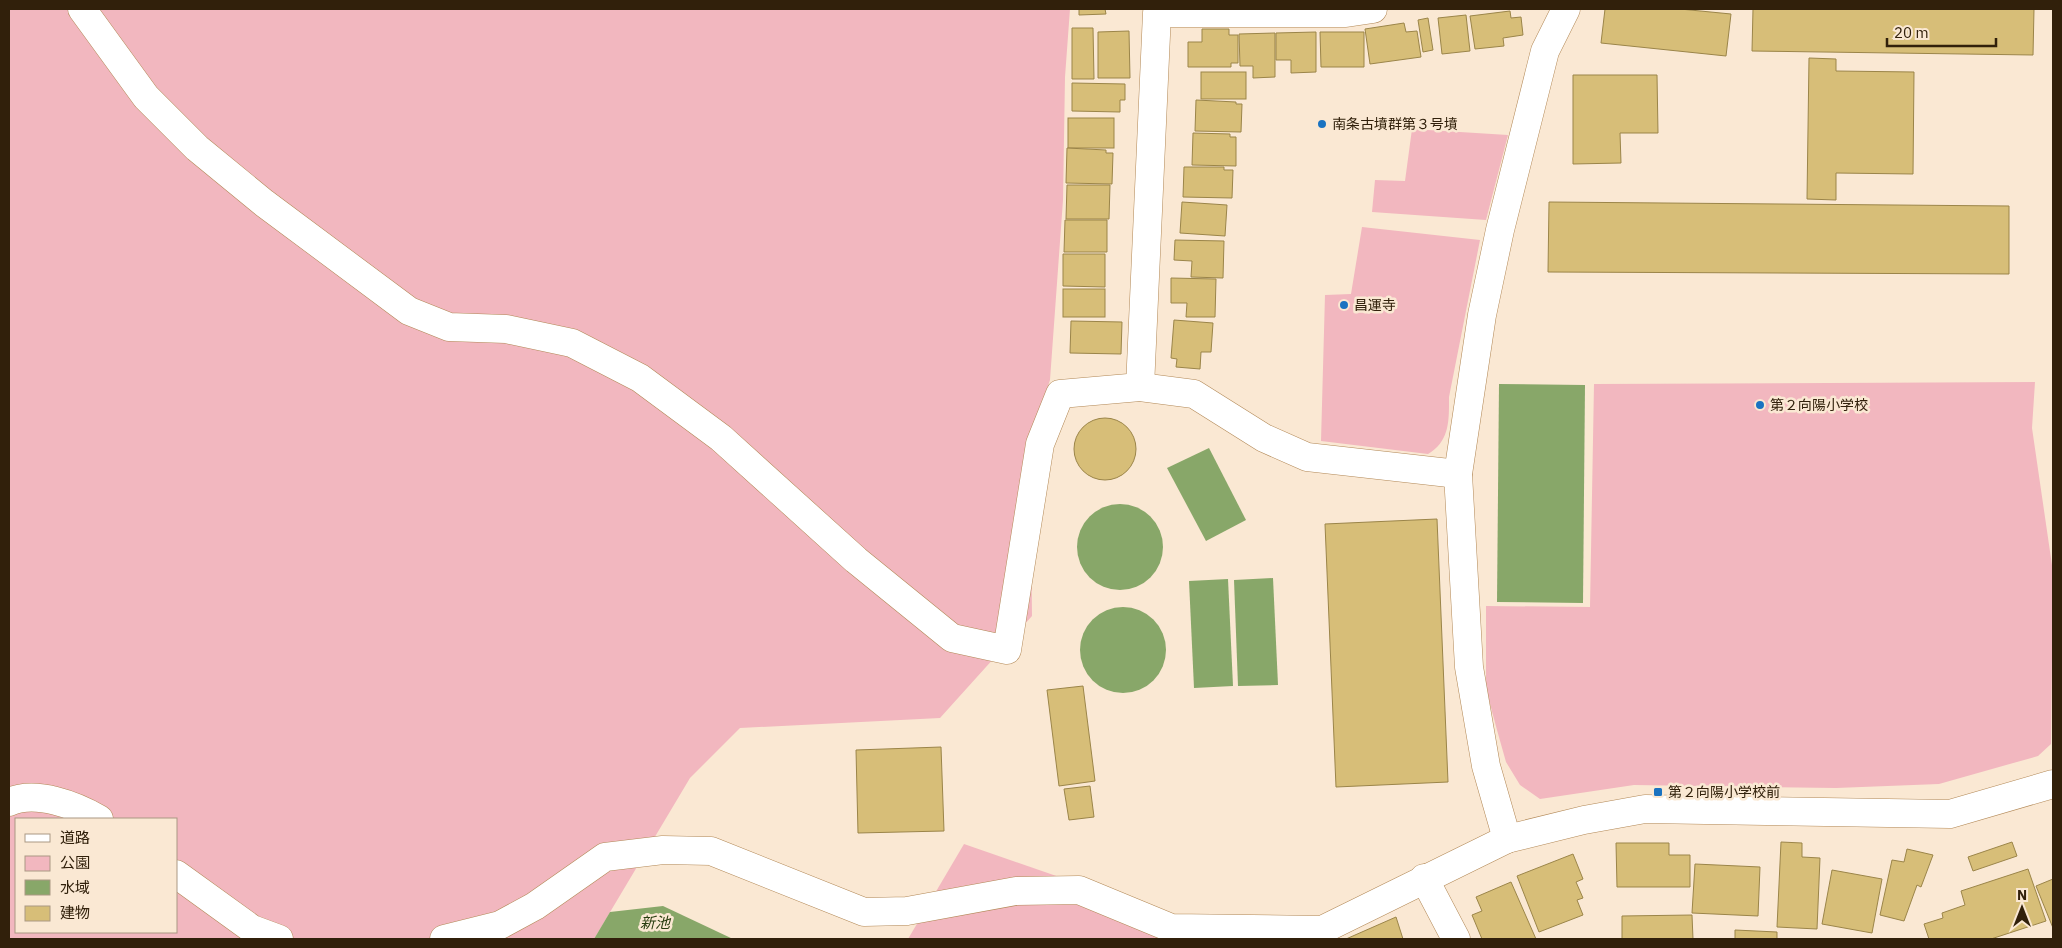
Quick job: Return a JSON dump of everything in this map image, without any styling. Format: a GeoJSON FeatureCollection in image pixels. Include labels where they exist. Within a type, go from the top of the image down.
{"type":"FeatureCollection","features":[{"type":"Feature","properties":{"kind":"street"},"geometry":{"type":"LineString","coordinates":[[82,9],[146,97],[197,148],[264,203],[409,311],[449,327],[506,329],[572,343],[640,378],[720,438],[856,560],[952,638],[1007,650],[1040,444],[1060,394],[1140,386],[1194,394],[1264,438],[1308,458],[1458,474]]}},
{"type":"Feature","properties":{"kind":"street"},"geometry":{"type":"LineString","coordinates":[[1140,386],[1156,13],[1346,13],[1373,9]]}},
{"type":"Feature","properties":{"kind":"street"},"geometry":{"type":"LineString","coordinates":[[1507,838],[1486,766],[1469,667],[1458,474],[1482,315],[1500,230],[1544,50],[1566,9]]}},
{"type":"Feature","properties":{"kind":"street"},"geometry":{"type":"LineString","coordinates":[[444,939],[500,925],[535,906],[605,857],[663,850],[711,851],[864,912],[907,911],[1016,891],[1079,890],[1171,928],[1322,930],[1507,838],[1645,809],[1950,814],[2051,789]]}},
{"type":"Feature","properties":{"kind":"street"},"geometry":{"type":"LineString","coordinates":[[9,802],[17,798],[40,798],[83,809],[97,818]]}},
{"type":"Feature","properties":{"kind":"street"},"geometry":{"type":"LineString","coordinates":[[178,875],[252,929],[279,939]]}},
{"type":"Feature","properties":{"kind":"street"},"geometry":{"type":"LineString","coordinates":[[1424,878],[1456,939]]}},
{"type":"Feature","properties":{"kind":"green space"},"geometry":{"type":"Polygon","coordinates":[[[9,9],[1070,9],[1065,77],[1063,200],[1050,380],[1030,438],[1032,616],[940,718],[740,728],[690,778],[594,939],[9,939],[9,9]]]}},
{"type":"Feature","properties":{"kind":"green space"},"geometry":{"type":"Polygon","coordinates":[[[1412,129],[1508,135],[1486,220],[1372,212],[1375,180],[1405,181],[1412,129]]]}},
{"type":"Feature","properties":{"kind":"green space"},"geometry":{"type":"Polygon","coordinates":[[[1362,227],[1480,240],[1449,397],[1447,429],[1441,443],[1428,454],[1321,441],[1325,295],[1351,294],[1362,227]]]}},
{"type":"Feature","properties":{"kind":"green space"},"geometry":{"type":"Polygon","coordinates":[[[2035,382],[2032,428],[2053,572],[2051,744],[2038,756],[1939,784],[1836,788],[1634,785],[1540,799],[1520,785],[1506,762],[1486,689],[1486,606],[1590,607],[1594,384],[2035,382]]]}},
{"type":"Feature","properties":{"kind":"green space"},"geometry":{"type":"Polygon","coordinates":[[[964,844],[1192,923],[1185,939],[908,939],[964,844]]]}},
{"type":"Feature","properties":{"kind":"water"},"geometry":{"type":"Polygon","coordinates":[[[1499,384],[1585,385],[1583,603],[1497,602],[1499,384]]]}},
{"type":"Feature","properties":{"kind":"water"},"geometry":{"type":"Polygon","coordinates":[[[1209,448],[1246,520],[1206,541],[1167,468],[1209,448]]]}},
{"type":"Feature","properties":{"kind":"water"},"geometry":{"type":"Polygon","coordinates":[[[1120,504],[1136,507],[1144,511],[1156,523],[1160,531],[1163,547],[1160,563],[1156,571],[1144,583],[1136,587],[1120,590],[1104,587],[1096,583],[1084,571],[1080,563],[1077,547],[1080,531],[1084,523],[1096,511],[1104,507],[1120,504]]]}},
{"type":"Feature","properties":{"kind":"water"},"geometry":{"type":"Polygon","coordinates":[[[1273,578],[1278,685],[1238,686],[1234,580],[1273,578]]]}},
{"type":"Feature","properties":{"kind":"water"},"geometry":{"type":"Polygon","coordinates":[[[1228,579],[1233,686],[1194,688],[1189,581],[1228,579]]]}},
{"type":"Feature","properties":{"kind":"water"},"geometry":{"type":"Polygon","coordinates":[[[1123,607],[1139,610],[1147,614],[1159,626],[1163,634],[1166,650],[1163,666],[1159,674],[1147,686],[1139,690],[1123,693],[1107,690],[1099,686],[1087,674],[1083,666],[1080,650],[1083,634],[1087,626],[1099,614],[1107,610],[1123,607]]]}},
{"type":"Feature","properties":{"kind":"water","name":"新池"},"geometry":{"type":"Polygon","coordinates":[[[663,906],[733,939],[594,939],[610,912],[663,906]]]}},
{"type":"Feature","properties":{"kind":"building"},"geometry":{"type":"Polygon","coordinates":[[[1079,9],[1105,9],[1106,14],[1079,15],[1079,9]]]}},
{"type":"Feature","properties":{"kind":"building"},"geometry":{"type":"Polygon","coordinates":[[[1605,9],[1680,9],[1731,14],[1726,56],[1601,43],[1605,9]]]}},
{"type":"Feature","properties":{"kind":"building"},"geometry":{"type":"Polygon","coordinates":[[[1753,9],[2034,9],[2033,55],[1752,51],[1753,9]]]}},
{"type":"Feature","properties":{"kind":"building"},"geometry":{"type":"Polygon","coordinates":[[[1510,11],[1511,18],[1521,17],[1523,35],[1503,38],[1504,46],[1475,49],[1470,16],[1510,11]]]}},
{"type":"Feature","properties":{"kind":"building"},"geometry":{"type":"Polygon","coordinates":[[[1466,15],[1470,51],[1442,54],[1438,18],[1466,15]]]}},
{"type":"Feature","properties":{"kind":"building"},"geometry":{"type":"Polygon","coordinates":[[[1428,18],[1433,50],[1423,52],[1418,20],[1428,18]]]}},
{"type":"Feature","properties":{"kind":"building"},"geometry":{"type":"Polygon","coordinates":[[[1404,23],[1406,32],[1417,31],[1421,57],[1370,64],[1365,29],[1404,23]]]}},
{"type":"Feature","properties":{"kind":"building"},"geometry":{"type":"Polygon","coordinates":[[[1072,28],[1093,28],[1094,79],[1072,79],[1072,28]]]}},
{"type":"Feature","properties":{"kind":"building"},"geometry":{"type":"Polygon","coordinates":[[[1202,29],[1229,29],[1229,35],[1238,35],[1238,63],[1231,63],[1231,67],[1188,67],[1188,42],[1202,42],[1202,29]]]}},
{"type":"Feature","properties":{"kind":"building"},"geometry":{"type":"Polygon","coordinates":[[[1129,31],[1130,78],[1098,78],[1098,32],[1129,31]]]}},
{"type":"Feature","properties":{"kind":"building"},"geometry":{"type":"Polygon","coordinates":[[[1316,32],[1316,72],[1291,73],[1291,60],[1276,60],[1276,33],[1316,32]]]}},
{"type":"Feature","properties":{"kind":"building"},"geometry":{"type":"Polygon","coordinates":[[[1320,32],[1364,32],[1364,67],[1321,67],[1320,32]]]}},
{"type":"Feature","properties":{"kind":"building"},"geometry":{"type":"Polygon","coordinates":[[[1275,33],[1275,77],[1253,78],[1253,66],[1240,66],[1239,34],[1275,33]]]}},
{"type":"Feature","properties":{"kind":"building"},"geometry":{"type":"Polygon","coordinates":[[[1809,58],[1836,59],[1836,71],[1914,72],[1913,174],[1836,173],[1836,200],[1807,199],[1809,58]]]}},
{"type":"Feature","properties":{"kind":"building"},"geometry":{"type":"Polygon","coordinates":[[[1201,72],[1246,72],[1246,99],[1201,99],[1201,72]]]}},
{"type":"Feature","properties":{"kind":"building"},"geometry":{"type":"Polygon","coordinates":[[[1573,75],[1657,75],[1658,133],[1620,133],[1621,163],[1573,164],[1573,75]]]}},
{"type":"Feature","properties":{"kind":"building"},"geometry":{"type":"Polygon","coordinates":[[[1072,83],[1125,84],[1125,100],[1120,100],[1120,112],[1072,111],[1072,83]]]}},
{"type":"Feature","properties":{"kind":"building"},"geometry":{"type":"Polygon","coordinates":[[[1196,100],[1242,104],[1241,132],[1195,131],[1196,100]]]}},
{"type":"Feature","properties":{"kind":"building"},"geometry":{"type":"Polygon","coordinates":[[[1068,118],[1114,118],[1114,148],[1068,148],[1068,118]]]}},
{"type":"Feature","properties":{"kind":"building"},"geometry":{"type":"Polygon","coordinates":[[[1193,133],[1230,134],[1230,137],[1236,137],[1236,166],[1192,165],[1193,133]]]}},
{"type":"Feature","properties":{"kind":"building"},"geometry":{"type":"Polygon","coordinates":[[[1067,148],[1106,150],[1106,153],[1113,153],[1112,184],[1066,183],[1067,148]]]}},
{"type":"Feature","properties":{"kind":"building"},"geometry":{"type":"Polygon","coordinates":[[[1184,167],[1224,167],[1224,170],[1233,170],[1232,198],[1183,197],[1184,167]]]}},
{"type":"Feature","properties":{"kind":"building"},"geometry":{"type":"Polygon","coordinates":[[[1067,185],[1110,185],[1109,219],[1066,219],[1067,185]]]}},
{"type":"Feature","properties":{"kind":"building"},"geometry":{"type":"Polygon","coordinates":[[[1182,202],[1227,205],[1225,236],[1180,233],[1182,202]]]}},
{"type":"Feature","properties":{"kind":"building"},"geometry":{"type":"Polygon","coordinates":[[[1549,202],[2009,206],[2009,274],[1548,272],[1549,202]]]}},
{"type":"Feature","properties":{"kind":"building"},"geometry":{"type":"Polygon","coordinates":[[[1065,220],[1107,220],[1107,252],[1064,252],[1065,220]]]}},
{"type":"Feature","properties":{"kind":"building"},"geometry":{"type":"Polygon","coordinates":[[[1175,240],[1224,241],[1223,278],[1191,277],[1192,261],[1174,260],[1175,240]]]}},
{"type":"Feature","properties":{"kind":"building"},"geometry":{"type":"Polygon","coordinates":[[[1063,254],[1105,254],[1105,287],[1063,286],[1063,254]]]}},
{"type":"Feature","properties":{"kind":"building"},"geometry":{"type":"Polygon","coordinates":[[[1171,278],[1216,279],[1215,317],[1186,317],[1187,303],[1171,303],[1171,278]]]}},
{"type":"Feature","properties":{"kind":"building"},"geometry":{"type":"Polygon","coordinates":[[[1063,289],[1105,289],[1105,317],[1063,317],[1063,289]]]}},
{"type":"Feature","properties":{"kind":"building"},"geometry":{"type":"Polygon","coordinates":[[[1174,320],[1213,323],[1211,352],[1201,352],[1200,369],[1176,367],[1177,359],[1171,358],[1174,320]]]}},
{"type":"Feature","properties":{"kind":"building"},"geometry":{"type":"Polygon","coordinates":[[[1071,321],[1122,322],[1121,354],[1070,353],[1071,321]]]}},
{"type":"Feature","properties":{"kind":"building"},"geometry":{"type":"Polygon","coordinates":[[[1099,418],[1111,418],[1127,427],[1134,437],[1136,449],[1134,461],[1127,471],[1111,480],[1099,480],[1088,475],[1079,466],[1074,455],[1074,443],[1079,432],[1088,423],[1099,418]]]}},
{"type":"Feature","properties":{"kind":"building"},"geometry":{"type":"Polygon","coordinates":[[[1437,519],[1448,782],[1336,787],[1325,524],[1437,519]]]}},
{"type":"Feature","properties":{"kind":"building"},"geometry":{"type":"Polygon","coordinates":[[[1083,686],[1095,781],[1059,786],[1047,690],[1083,686]]]}},
{"type":"Feature","properties":{"kind":"building"},"geometry":{"type":"Polygon","coordinates":[[[941,747],[944,831],[858,833],[856,750],[941,747]]]}},
{"type":"Feature","properties":{"kind":"building"},"geometry":{"type":"Polygon","coordinates":[[[1090,786],[1094,817],[1069,820],[1064,789],[1090,786]]]}},
{"type":"Feature","properties":{"kind":"building"},"geometry":{"type":"Polygon","coordinates":[[[1781,842],[1802,843],[1802,857],[1820,858],[1817,929],[1777,927],[1781,842]]]}},
{"type":"Feature","properties":{"kind":"building"},"geometry":{"type":"Polygon","coordinates":[[[2012,842],[2017,856],[1973,871],[1968,857],[2012,842]]]}},
{"type":"Feature","properties":{"kind":"building"},"geometry":{"type":"Polygon","coordinates":[[[1616,843],[1669,843],[1669,855],[1690,855],[1690,887],[1617,887],[1616,843]]]}},
{"type":"Feature","properties":{"kind":"building"},"geometry":{"type":"Polygon","coordinates":[[[1907,849],[1933,855],[1921,887],[1917,885],[1904,921],[1880,915],[1892,860],[1904,862],[1907,849]]]}},
{"type":"Feature","properties":{"kind":"building"},"geometry":{"type":"Polygon","coordinates":[[[1573,854],[1583,879],[1576,882],[1583,898],[1577,900],[1583,915],[1539,932],[1517,876],[1573,854]]]}},
{"type":"Feature","properties":{"kind":"building"},"geometry":{"type":"Polygon","coordinates":[[[1695,864],[1760,867],[1758,916],[1692,913],[1695,864]]]}},
{"type":"Feature","properties":{"kind":"building"},"geometry":{"type":"Polygon","coordinates":[[[2028,869],[2046,921],[1991,939],[1929,939],[1924,924],[1943,918],[1942,913],[1965,905],[1961,891],[2028,869]]]}},
{"type":"Feature","properties":{"kind":"building"},"geometry":{"type":"Polygon","coordinates":[[[1832,870],[1882,879],[1872,933],[1822,924],[1832,870]]]}},
{"type":"Feature","properties":{"kind":"building"},"geometry":{"type":"Polygon","coordinates":[[[2053,879],[2053,928],[2036,886],[2053,879]]]}},
{"type":"Feature","properties":{"kind":"building"},"geometry":{"type":"Polygon","coordinates":[[[1511,882],[1536,939],[1482,939],[1472,915],[1482,911],[1476,897],[1511,882]]]}},
{"type":"Feature","properties":{"kind":"building"},"geometry":{"type":"Polygon","coordinates":[[[1692,915],[1693,939],[1622,939],[1622,916],[1692,915]]]}},
{"type":"Feature","properties":{"kind":"building"},"geometry":{"type":"Polygon","coordinates":[[[1396,917],[1403,939],[1346,939],[1396,917]]]}},
{"type":"Feature","properties":{"kind":"building"},"geometry":{"type":"Polygon","coordinates":[[[1735,930],[1777,932],[1777,939],[1735,939],[1735,930]]]}},
{"type":"Feature","properties":{"kind":"place","name":"南条古墳群第３号墳"},"geometry":{"type":"Point","coordinates":[1322,124]}},
{"type":"Feature","properties":{"kind":"place","name":"昌運寺"},"geometry":{"type":"Point","coordinates":[1344,305]}},
{"type":"Feature","properties":{"kind":"place","name":"第２向陽小学校"},"geometry":{"type":"Point","coordinates":[1760,405]}},
{"type":"Feature","properties":{"kind":"place","name":"第２向陽小学校前"},"geometry":{"type":"Point","coordinates":[1658,792]}}]}
